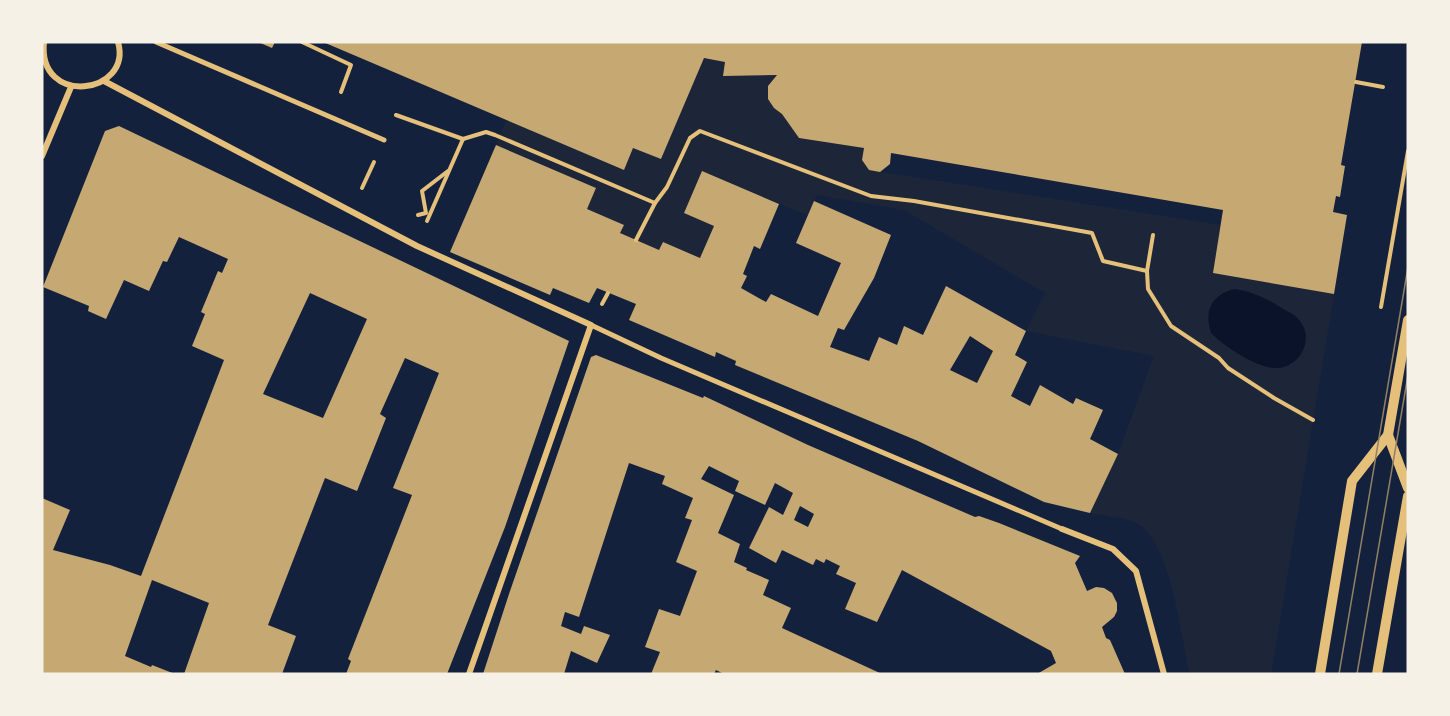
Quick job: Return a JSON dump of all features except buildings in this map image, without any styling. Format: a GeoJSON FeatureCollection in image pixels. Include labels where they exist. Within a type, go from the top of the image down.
{"type":"FeatureCollection","features":[{"type":"Feature","properties":{"kind":"street"},"geometry":{"type":"LineString","coordinates":[[44,42],[45,66],[57,80],[72,87],[88,87],[104,81],[113,72],[118,60],[118,42]]}},
{"type":"Feature","properties":{"kind":"street"},"geometry":{"type":"LineString","coordinates":[[156,42],[384,140]]}},
{"type":"Feature","properties":{"kind":"street"},"geometry":{"type":"LineString","coordinates":[[104,81],[417,246],[661,358],[1113,549],[1136,572],[1164,674]]}},
{"type":"Feature","properties":{"kind":"street"},"geometry":{"type":"LineString","coordinates":[[42,156],[72,87]]}},
{"type":"Feature","properties":{"kind":"street"},"geometry":{"type":"LineString","coordinates":[[1320,674],[1352,481],[1388,435],[1408,320]]}},
{"type":"Feature","properties":{"kind":"street"},"geometry":{"type":"LineString","coordinates":[[469,674],[591,325]]}},
{"type":"Feature","properties":{"kind":"street"},"geometry":{"type":"LineString","coordinates":[[1388,435],[1408,488]]}},
{"type":"Feature","properties":{"kind":"street"},"geometry":{"type":"LineString","coordinates":[[1377,674],[1408,496]]}},
{"type":"Feature","properties":{"kind":"path"},"geometry":{"type":"LineString","coordinates":[[302,42],[351,65],[331,117]]}},
{"type":"Feature","properties":{"kind":"path"},"geometry":{"type":"LineString","coordinates":[[1356,82],[1383,87]]}},
{"type":"Feature","properties":{"kind":"path"},"geometry":{"type":"LineString","coordinates":[[396,115],[464,139],[486,132],[495,135],[655,204]]}},
{"type":"Feature","properties":{"kind":"path"},"geometry":{"type":"LineString","coordinates":[[636,240],[667,187],[690,138],[700,131],[871,196],[914,201],[1092,233],[1103,261],[1147,271]]}},
{"type":"Feature","properties":{"kind":"path"},"geometry":{"type":"LineString","coordinates":[[426,224],[464,139]]}},
{"type":"Feature","properties":{"kind":"path"},"geometry":{"type":"LineString","coordinates":[[425,208],[422,191],[449,171]]}},
{"type":"Feature","properties":{"kind":"path"},"geometry":{"type":"LineString","coordinates":[[1153,235],[1147,271],[1148,289],[1171,326],[1274,398],[1313,420]]}},
{"type":"Feature","properties":{"kind":"shaded area"},"geometry":{"type":"Polygon","coordinates":[[[704,58],[725,62],[723,76],[777,75],[768,86],[768,99],[799,138],[864,148],[862,160],[869,170],[1221,225],[1214,273],[1334,294],[1271,674],[1190,674],[1173,591],[1158,548],[1148,533],[1136,523],[1090,513],[1118,454],[1154,356],[1026,331],[1045,293],[904,210],[817,195],[807,215],[702,171],[684,213],[714,226],[700,258],[663,242],[659,250],[620,233],[624,225],[587,209],[596,188],[496,145],[506,120],[624,169],[633,148],[661,159],[704,58]]]}},
{"type":"Feature","properties":{"kind":"shaded area"},"geometry":{"type":"Polygon","coordinates":[[[1234,289],[1264,298],[1297,318],[1304,328],[1305,344],[1302,352],[1291,364],[1274,368],[1258,364],[1240,355],[1211,333],[1208,318],[1211,305],[1220,295],[1234,289]]]}},
{"type":"Feature","properties":{"kind":"tram line"},"geometry":{"type":"LineString","coordinates":[[1339,674],[1408,267]]}},
{"type":"Feature","properties":{"kind":"tram line"},"geometry":{"type":"LineString","coordinates":[[1357,674],[1408,375]]}}]}
